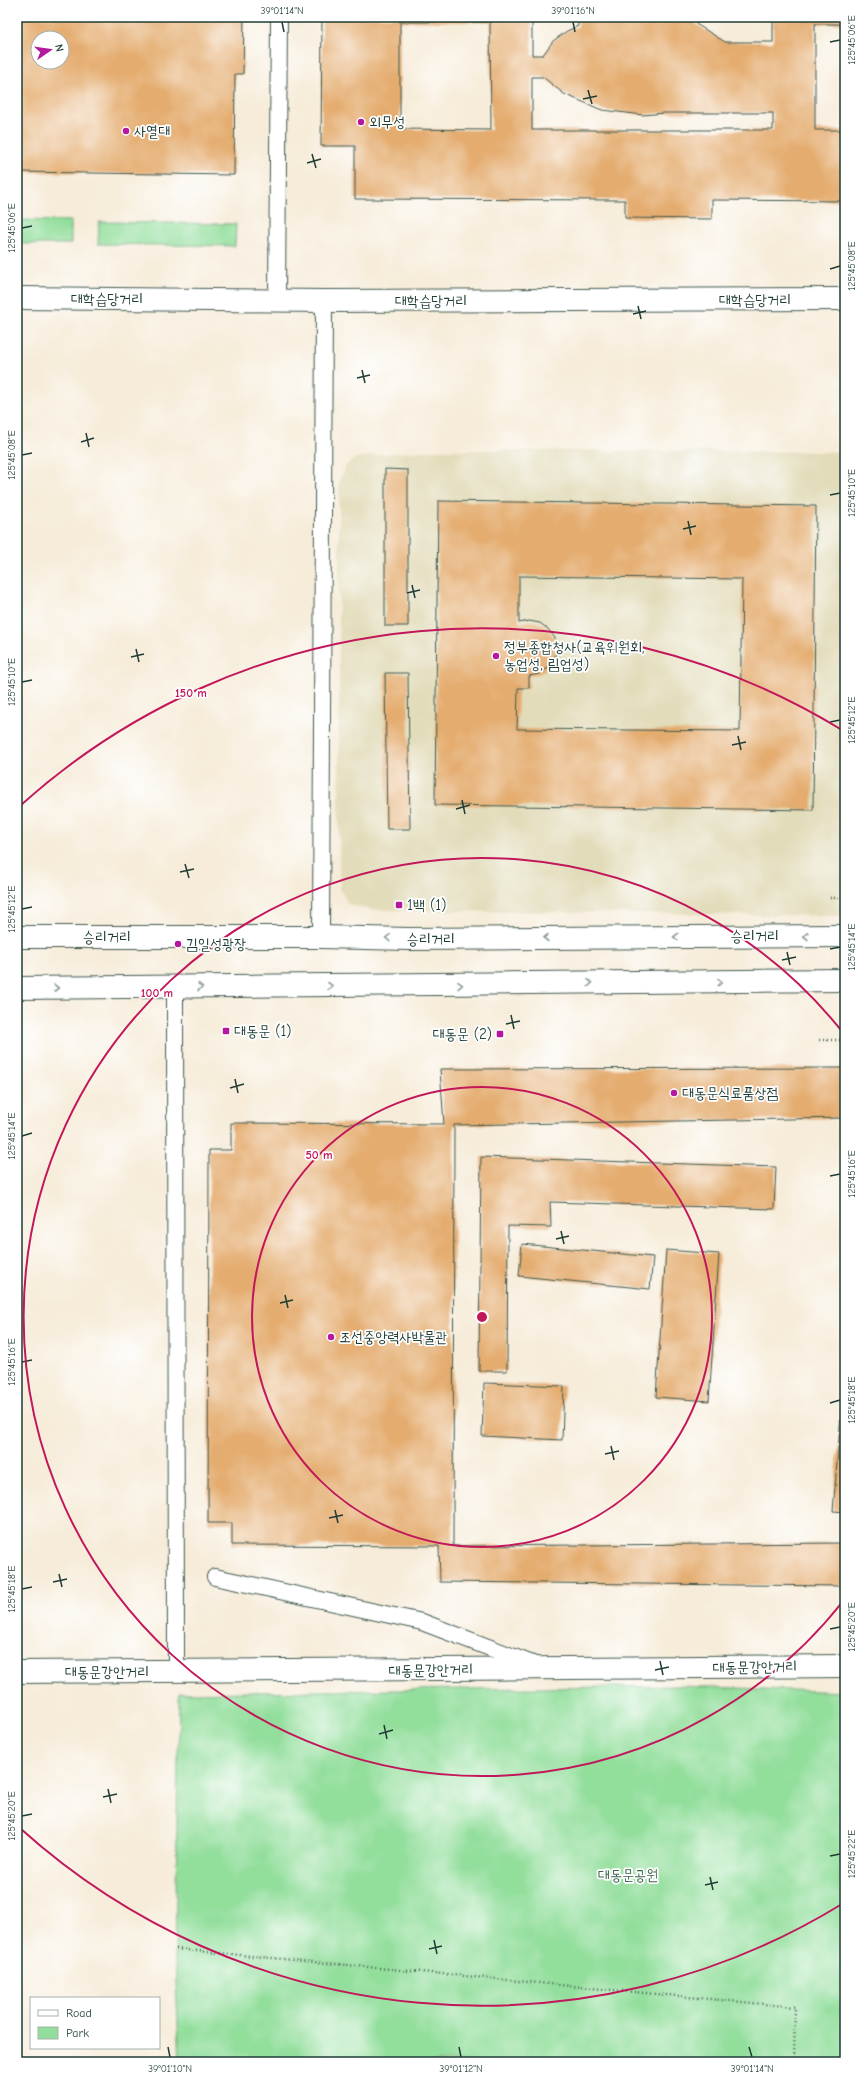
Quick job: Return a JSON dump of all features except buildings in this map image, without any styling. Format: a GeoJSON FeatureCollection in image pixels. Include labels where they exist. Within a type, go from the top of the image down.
{"type":"FeatureCollection","features":[{"type":"Feature","properties":{"kind":"main road","name":"대학습당거리"},"geometry":{"type":"LineString","coordinates":[[17,298],[324,301],[845,299]]}},
{"type":"Feature","properties":{"kind":"main road","name":"승리거리"},"geometry":{"type":"LineString","coordinates":[[17,937],[321,937],[417,939],[845,936]]}},
{"type":"Feature","properties":{"kind":"main road"},"geometry":{"type":"LineString","coordinates":[[17,988],[845,980]]}},
{"type":"Feature","properties":{"kind":"main road","name":"대동문강안거리"},"geometry":{"type":"LineString","coordinates":[[17,1672],[845,1666]]}},
{"type":"Feature","properties":{"kind":"lane"},"geometry":{"type":"LineString","coordinates":[[277,300],[279,17]]}},
{"type":"Feature","properties":{"kind":"lane"},"geometry":{"type":"LineString","coordinates":[[321,937],[324,301]]}},
{"type":"Feature","properties":{"kind":"lane"},"geometry":{"type":"LineString","coordinates":[[175,987],[176,1672]]}},
{"type":"Feature","properties":{"kind":"lane"},"geometry":{"type":"LineString","coordinates":[[215,1577],[422,1622],[546,1669]]}},
{"type":"Feature","properties":{"kind":"path"},"geometry":{"type":"LineString","coordinates":[[830,898],[845,898]]}},
{"type":"Feature","properties":{"kind":"path"},"geometry":{"type":"LineString","coordinates":[[819,1040],[845,1040]]}},
{"type":"Feature","properties":{"kind":"path"},"geometry":{"type":"LineString","coordinates":[[176,1949],[795,2007],[794,2062]]}},
{"type":"Feature","properties":{"kind":"shaded area"},"geometry":{"type":"Polygon","coordinates":[[[436,450],[845,452],[845,916],[370,910],[348,904],[340,889],[339,869],[339,482],[346,465],[356,458],[382,454],[436,450]]]}},
{"type":"Feature","properties":{"kind":"green space"},"geometry":{"type":"Polygon","coordinates":[[[17,220],[71,221],[71,244],[17,244],[17,220]]]}},
{"type":"Feature","properties":{"kind":"green space"},"geometry":{"type":"Polygon","coordinates":[[[99,222],[236,224],[235,246],[98,244],[99,222]]]}},
{"type":"Feature","properties":{"kind":"green space","name":"대동문공원"},"geometry":{"type":"Polygon","coordinates":[[[681,1686],[845,1692],[845,2062],[180,2062],[175,1960],[179,1693],[681,1686]]]}},
{"type":"Feature","properties":{"kind":"place","name":"외무성"},"geometry":{"type":"Point","coordinates":[361,122]}},
{"type":"Feature","properties":{"kind":"place","name":"사열대"},"geometry":{"type":"Point","coordinates":[126,131]}},
{"type":"Feature","properties":{"kind":"place","name":"정부종합청사(교육위원회, 농업성, 림업성)"},"geometry":{"type":"Point","coordinates":[496,656]}},
{"type":"Feature","properties":{"kind":"place","name":"1백 (1)"},"geometry":{"type":"Point","coordinates":[399,905]}},
{"type":"Feature","properties":{"kind":"place","name":"김일성광장"},"geometry":{"type":"Point","coordinates":[178,944]}},
{"type":"Feature","properties":{"kind":"place","name":"대동문 (1)"},"geometry":{"type":"Point","coordinates":[226,1031]}},
{"type":"Feature","properties":{"kind":"place","name":"대동문 (2)"},"geometry":{"type":"Point","coordinates":[500,1034]}},
{"type":"Feature","properties":{"kind":"place","name":"대동문식료품상점"},"geometry":{"type":"Point","coordinates":[674,1093]}},
{"type":"Feature","properties":{"kind":"place","name":"조선중앙력사박물관"},"geometry":{"type":"Point","coordinates":[331,1337]}}]}
